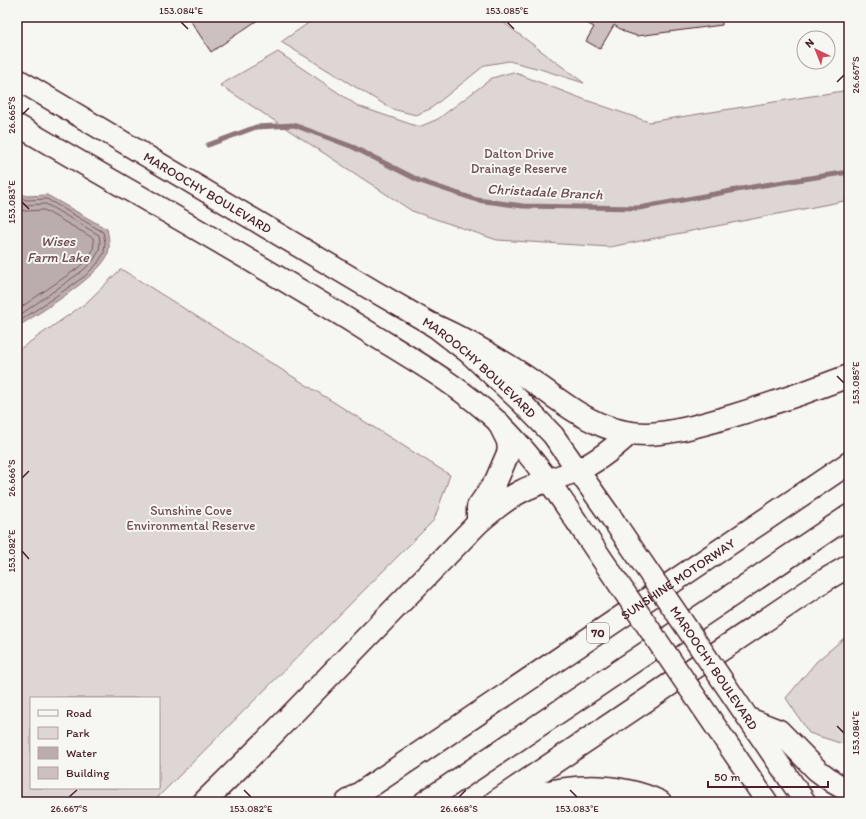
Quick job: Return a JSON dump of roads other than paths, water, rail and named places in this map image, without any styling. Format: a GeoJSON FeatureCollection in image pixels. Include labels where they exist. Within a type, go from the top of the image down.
{"type":"FeatureCollection","features":[{"type":"Feature","properties":{"kind":"highway"},"geometry":{"type":"LineString","coordinates":[[433,324],[467,340],[521,373],[590,420],[606,427],[630,433],[646,434],[707,423],[774,403],[843,378]]}},
{"type":"Feature","properties":{"kind":"highway"},"geometry":{"type":"LineString","coordinates":[[478,523],[478,507],[496,481],[509,451],[508,441],[499,423]]}},
{"type":"Feature","properties":{"kind":"highway"},"geometry":{"type":"LineString","coordinates":[[204,802],[265,742],[478,523],[494,509],[519,492],[548,480],[579,470],[615,447],[630,433]]}},
{"type":"Feature","properties":{"kind":"highway","name":"SUNSHINE MOTORWAY"},"geometry":{"type":"LineString","coordinates":[[347,802],[849,464]]}},
{"type":"Feature","properties":{"kind":"highway"},"geometry":{"type":"LineString","coordinates":[[425,802],[849,516]]}},
{"type":"Feature","properties":{"kind":"highway"},"geometry":{"type":"LineString","coordinates":[[495,802],[818,584],[849,566]]}},
{"type":"Feature","properties":{"kind":"highway"},"geometry":{"type":"LineString","coordinates":[[750,720],[779,731],[817,770],[833,782],[849,791]]}},
{"type":"Feature","properties":{"kind":"highway"},"geometry":{"type":"LineString","coordinates":[[516,802],[532,796],[557,790],[590,787],[621,790],[660,802]]}},
{"type":"Feature","properties":{"kind":"main road","name":"MAROOCHY BOULEVARD"},"geometry":{"type":"LineString","coordinates":[[17,79],[374,291],[433,324],[469,353],[520,401],[553,436],[579,470],[805,802]]}},
{"type":"Feature","properties":{"kind":"main road"},"geometry":{"type":"LineString","coordinates":[[17,125],[346,318],[462,392],[499,423],[548,480],[767,802]]}},
{"type":"Feature","properties":{"kind":"water","name":"Wises Farm Lake"},"geometry":{"type":"Polygon","coordinates":[[[17,191],[26,196],[47,195],[107,229],[109,245],[108,254],[103,263],[93,273],[67,294],[17,327],[17,191]]]}},
{"type":"Feature","properties":{"kind":"waterway","name":"Christadale Branch"},"geometry":{"type":"LineString","coordinates":[[208,145],[256,127],[294,125],[353,147],[420,181],[477,200],[523,206],[639,208],[758,186],[849,172]]}},
{"type":"Feature","properties":{"kind":"park label","name":"Dalton Drive Drainage Reserve"},"geometry":{"type":"Point","coordinates":[519,160]}},
{"type":"Feature","properties":{"kind":"park label","name":"Sunshine Cove Environmental Reserve"},"geometry":{"type":"Point","coordinates":[191,518]}}]}
